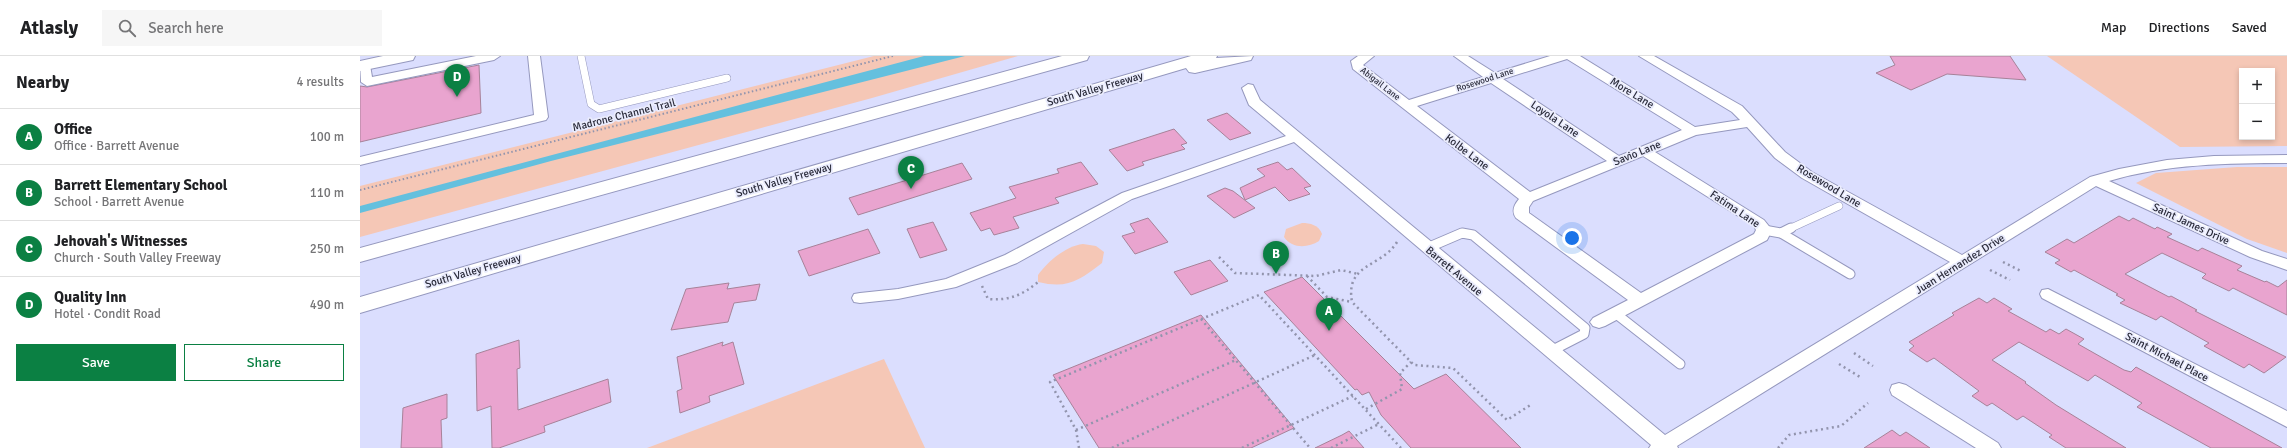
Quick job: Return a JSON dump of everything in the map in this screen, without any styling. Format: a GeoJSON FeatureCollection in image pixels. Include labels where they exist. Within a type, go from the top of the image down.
{"type":"FeatureCollection","features":[{"type":"Feature","properties":{"kind":"main road"},"geometry":{"type":"LineString","coordinates":[[362,66],[407,56]]}},
{"type":"Feature","properties":{"kind":"main road"},"geometry":{"type":"LineString","coordinates":[[360,255],[1081,56]]}},
{"type":"Feature","properties":{"kind":"main road","name":"South Valley Freeway"},"geometry":{"type":"LineString","coordinates":[[360,305],[1209,56]]}},
{"type":"Feature","properties":{"kind":"main road"},"geometry":{"type":"LineString","coordinates":[[1125,81],[1202,67],[1245,56]]}},
{"type":"Feature","properties":{"kind":"street"},"geometry":{"type":"LineString","coordinates":[[362,66],[367,82],[494,56]]}},
{"type":"Feature","properties":{"kind":"street"},"geometry":{"type":"LineString","coordinates":[[360,161],[541,117],[534,56]]}},
{"type":"Feature","properties":{"kind":"street","name":"Loyola Lane"},"geometry":{"type":"LineString","coordinates":[[1460,56],[1617,161]]}},
{"type":"Feature","properties":{"kind":"street","name":"Rosewood Lane"},"geometry":{"type":"LineString","coordinates":[[1407,105],[1563,56]]}},
{"type":"Feature","properties":{"kind":"street","name":"More Lane"},"geometry":{"type":"LineString","coordinates":[[1570,56],[1693,131]]}},
{"type":"Feature","properties":{"kind":"street","name":"Rosewood Lane"},"geometry":{"type":"LineString","coordinates":[[1645,56],[1737,109],[1780,155],[1807,175],[1963,262]]}},
{"type":"Feature","properties":{"kind":"street","name":"Abigail Lane"},"geometry":{"type":"LineString","coordinates":[[1362,59],[1357,66],[1407,105]]}},
{"type":"Feature","properties":{"kind":"street","name":"Barrett Avenue"},"geometry":{"type":"LineString","coordinates":[[1248,88],[1254,102],[1663,447]]}},
{"type":"Feature","properties":{"kind":"street","name":"Kolbe Lane"},"geometry":{"type":"LineString","coordinates":[[1407,105],[1528,198]]}},
{"type":"Feature","properties":{"kind":"street","name":"Savio Lane"},"geometry":{"type":"LineString","coordinates":[[1528,198],[1693,131],[1749,123]]}},
{"type":"Feature","properties":{"kind":"street"},"geometry":{"type":"LineString","coordinates":[[860,298],[898,294],[950,283],[1011,259],[1127,196],[1295,137]]}},
{"type":"Feature","properties":{"kind":"street","name":"Fatima Lane"},"geometry":{"type":"LineString","coordinates":[[1599,322],[1761,237],[1764,230],[1759,223],[1644,151]]}},
{"type":"Feature","properties":{"kind":"street","name":"Juan Hernandez Drive"},"geometry":{"type":"LineString","coordinates":[[1663,447],[2096,180],[2122,171],[2184,160],[2287,159]]}},
{"type":"Feature","properties":{"kind":"street","name":"Saint James Drive"},"geometry":{"type":"LineString","coordinates":[[2096,180],[2256,254],[2287,265]]}},
{"type":"Feature","properties":{"kind":"street"},"geometry":{"type":"LineString","coordinates":[[1528,198],[1521,206],[1521,215],[1640,301]]}},
{"type":"Feature","properties":{"kind":"street","name":"Saint Michael Place"},"geometry":{"type":"LineString","coordinates":[[2048,294],[2287,420]]}},
{"type":"Feature","properties":{"kind":"street"},"geometry":{"type":"LineString","coordinates":[[1899,390],[1991,448]]}},
{"type":"Feature","properties":{"kind":"lane"},"geometry":{"type":"LineString","coordinates":[[580,56],[591,104],[600,109],[727,78]]}},
{"type":"Feature","properties":{"kind":"lane"},"geometry":{"type":"LineString","coordinates":[[1781,233],[1839,206]]}},
{"type":"Feature","properties":{"kind":"lane"},"geometry":{"type":"LineString","coordinates":[[1764,230],[1781,233],[1850,274]]}},
{"type":"Feature","properties":{"kind":"lane"},"geometry":{"type":"LineString","coordinates":[[1427,248],[1462,233],[1473,235],[1585,328],[1584,334],[1551,351]]}},
{"type":"Feature","properties":{"kind":"lane"},"geometry":{"type":"LineString","coordinates":[[1616,314],[1680,364]]}},
{"type":"Feature","properties":{"kind":"path","name":"Madrone Channel Trail"},"geometry":{"type":"LineString","coordinates":[[360,190],[893,56]]}},
{"type":"Feature","properties":{"kind":"path"},"geometry":{"type":"LineString","coordinates":[[1352,302],[1351,284],[1358,274],[1392,253],[1397,242]]}},
{"type":"Feature","properties":{"kind":"path"},"geometry":{"type":"LineString","coordinates":[[1219,257],[1235,273],[1307,276],[1341,270],[1358,274]]}},
{"type":"Feature","properties":{"kind":"path"},"geometry":{"type":"LineString","coordinates":[[2003,262],[2021,271]]}},
{"type":"Feature","properties":{"kind":"path"},"geometry":{"type":"LineString","coordinates":[[1990,270],[2010,280]]}},
{"type":"Feature","properties":{"kind":"path"},"geometry":{"type":"LineString","coordinates":[[1307,276],[1327,297],[1352,302],[1414,365],[1453,368],[1507,420],[1532,404]]}},
{"type":"Feature","properties":{"kind":"path"},"geometry":{"type":"LineString","coordinates":[[981,285],[988,299],[1003,301],[1028,291],[1038,282]]}},
{"type":"Feature","properties":{"kind":"path"},"geometry":{"type":"LineString","coordinates":[[1080,448],[1076,430],[1050,382],[1259,295],[1401,448]]}},
{"type":"Feature","properties":{"kind":"path"},"geometry":{"type":"LineString","coordinates":[[1201,319],[1310,448]]}},
{"type":"Feature","properties":{"kind":"path"},"geometry":{"type":"LineString","coordinates":[[1854,353],[1873,366]]}},
{"type":"Feature","properties":{"kind":"path"},"geometry":{"type":"LineString","coordinates":[[1112,448],[1314,355]]}},
{"type":"Feature","properties":{"kind":"path"},"geometry":{"type":"LineString","coordinates":[[1076,430],[1236,360]]}},
{"type":"Feature","properties":{"kind":"path"},"geometry":{"type":"LineString","coordinates":[[1366,409],[1402,389],[1400,373],[1411,362]]}},
{"type":"Feature","properties":{"kind":"path"},"geometry":{"type":"LineString","coordinates":[[1839,364],[1860,376]]}},
{"type":"Feature","properties":{"kind":"path"},"geometry":{"type":"LineString","coordinates":[[1242,448],[1353,396]]}},
{"type":"Feature","properties":{"kind":"path"},"geometry":{"type":"LineString","coordinates":[[1778,448],[1789,435],[1841,426],[1868,403]]}},
{"type":"Feature","properties":{"kind":"path"},"geometry":{"type":"LineString","coordinates":[[1331,448],[1379,424]]}},
{"type":"Feature","properties":{"kind":"shaded area"},"geometry":{"type":"Polygon","coordinates":[[[874,56],[1018,56],[872,98],[360,237],[360,186],[874,56]]]}},
{"type":"Feature","properties":{"kind":"shaded area"},"geometry":{"type":"Polygon","coordinates":[[[2047,56],[2287,56],[2287,146],[2180,147],[2047,56]]]}},
{"type":"Feature","properties":{"kind":"shaded area"},"geometry":{"type":"Polygon","coordinates":[[[2237,167],[2287,167],[2287,253],[2247,239],[2136,183],[2156,173],[2237,167]]]}},
{"type":"Feature","properties":{"kind":"shaded area"},"geometry":{"type":"Polygon","coordinates":[[[1302,223],[1311,224],[1319,228],[1322,234],[1319,241],[1310,245],[1300,246],[1291,244],[1287,241],[1284,237],[1286,229],[1302,223]]]}},
{"type":"Feature","properties":{"kind":"shaded area"},"geometry":{"type":"Polygon","coordinates":[[[1083,244],[1096,246],[1104,252],[1102,263],[1086,275],[1072,282],[1057,285],[1038,282],[1038,275],[1052,260],[1064,251],[1083,244]]]}},
{"type":"Feature","properties":{"kind":"shaded area"},"geometry":{"type":"Polygon","coordinates":[[[884,359],[925,448],[647,448],[884,359]]]}},
{"type":"Feature","properties":{"kind":"water"},"geometry":{"type":"Polygon","coordinates":[[[924,56],[965,56],[551,161],[360,213],[360,206],[924,56]]]}},
{"type":"Feature","properties":{"kind":"building"},"geometry":{"type":"Polygon","coordinates":[[[1890,56],[2010,56],[2026,80],[1947,74],[1911,90],[1876,73],[1895,65],[1890,56]]]}},
{"type":"Feature","properties":{"kind":"building"},"geometry":{"type":"Polygon","coordinates":[[[479,65],[481,113],[360,142],[360,86],[367,87],[479,65]]]}},
{"type":"Feature","properties":{"kind":"building"},"geometry":{"type":"Polygon","coordinates":[[[1227,113],[1251,133],[1230,140],[1207,120],[1227,113]]]}},
{"type":"Feature","properties":{"kind":"building"},"geometry":{"type":"Polygon","coordinates":[[[1174,129],[1187,143],[1181,145],[1185,149],[1142,162],[1144,165],[1127,171],[1109,150],[1174,129]]]}},
{"type":"Feature","properties":{"kind":"building"},"geometry":{"type":"Polygon","coordinates":[[[1081,162],[1098,184],[1055,198],[1059,203],[1013,217],[1019,228],[994,235],[990,228],[981,231],[970,213],[1016,198],[1009,187],[1059,173],[1057,169],[1081,162]]]}},
{"type":"Feature","properties":{"kind":"building"},"geometry":{"type":"Polygon","coordinates":[[[1278,162],[1287,170],[1292,168],[1311,186],[1304,188],[1310,194],[1289,201],[1275,187],[1245,200],[1240,188],[1265,176],[1257,169],[1278,162]]]}},
{"type":"Feature","properties":{"kind":"building"},"geometry":{"type":"Polygon","coordinates":[[[962,163],[972,179],[858,215],[849,198],[962,163]]]}},
{"type":"Feature","properties":{"kind":"building"},"geometry":{"type":"Polygon","coordinates":[[[1225,188],[1233,191],[1255,208],[1234,218],[1207,196],[1225,188]]]}},
{"type":"Feature","properties":{"kind":"building"},"geometry":{"type":"Polygon","coordinates":[[[2119,216],[2129,221],[2133,218],[2155,229],[2157,227],[2172,234],[2167,237],[2198,251],[2202,248],[2242,266],[2237,270],[2278,287],[2287,280],[2287,315],[2233,288],[2229,291],[2202,278],[2206,274],[2162,253],[2125,274],[2169,297],[2171,296],[2197,310],[2195,311],[2286,357],[2264,373],[2249,364],[2244,368],[2204,346],[2209,343],[2161,316],[2156,320],[2120,303],[2125,300],[2116,295],[2118,294],[2074,270],[2071,272],[2055,263],[2060,260],[2045,252],[2067,239],[2074,243],[2119,216]]]}},
{"type":"Feature","properties":{"kind":"building"},"geometry":{"type":"Polygon","coordinates":[[[1148,218],[1168,242],[1135,254],[1122,236],[1135,232],[1130,224],[1148,218]]]}},
{"type":"Feature","properties":{"kind":"building"},"geometry":{"type":"Polygon","coordinates":[[[933,222],[947,250],[920,258],[907,229],[933,222]]]}},
{"type":"Feature","properties":{"kind":"building"},"geometry":{"type":"Polygon","coordinates":[[[868,229],[880,253],[809,276],[798,251],[868,229]]]}},
{"type":"Feature","properties":{"kind":"building"},"geometry":{"type":"Polygon","coordinates":[[[1210,260],[1228,281],[1191,295],[1174,272],[1210,260]]]}},
{"type":"Feature","properties":{"kind":"building"},"geometry":{"type":"Polygon","coordinates":[[[1302,277],[1414,389],[1446,374],[1521,448],[1411,448],[1381,415],[1369,392],[1362,395],[1357,389],[1355,390],[1264,292],[1302,277]]]}},
{"type":"Feature","properties":{"kind":"building"},"geometry":{"type":"Polygon","coordinates":[[[729,283],[727,289],[760,284],[756,300],[734,303],[728,322],[671,330],[686,289],[729,283]]]}},
{"type":"Feature","properties":{"kind":"building"},"geometry":{"type":"Polygon","coordinates":[[[1979,298],[1987,303],[1994,298],[2012,309],[2008,311],[2046,332],[2050,329],[2059,334],[2066,329],[2084,339],[2078,344],[2124,370],[2131,372],[2136,367],[2282,448],[2211,448],[2137,407],[2142,403],[2095,375],[2088,381],[2019,342],[1992,360],[2026,382],[2025,383],[2056,405],[2126,448],[2066,448],[2049,437],[2052,435],[2023,416],[2017,420],[1992,403],[1987,406],[1972,396],[1979,391],[1934,358],[1927,362],[1909,350],[1914,346],[1909,342],[1954,315],[1952,313],[1979,298]]]}},
{"type":"Feature","properties":{"kind":"building"},"geometry":{"type":"Polygon","coordinates":[[[1201,315],[1294,428],[1251,448],[1099,448],[1053,375],[1201,315]]]}},
{"type":"Feature","properties":{"kind":"building"},"geometry":{"type":"Polygon","coordinates":[[[519,340],[520,368],[517,369],[518,410],[608,379],[611,402],[544,426],[545,432],[499,448],[492,448],[491,406],[477,411],[476,354],[519,340]]]}},
{"type":"Feature","properties":{"kind":"building"},"geometry":{"type":"Polygon","coordinates":[[[723,342],[722,346],[733,342],[744,384],[709,396],[710,402],[680,413],[677,391],[682,389],[677,357],[723,342]]]}},
{"type":"Feature","properties":{"kind":"building"},"geometry":{"type":"Polygon","coordinates":[[[447,394],[447,418],[441,420],[442,448],[401,448],[403,408],[447,394]]]}},
{"type":"Feature","properties":{"kind":"building"},"geometry":{"type":"Polygon","coordinates":[[[1892,430],[1900,436],[1906,432],[1930,448],[1864,448],[1892,430]]]}},
{"type":"Feature","properties":{"kind":"building"},"geometry":{"type":"Polygon","coordinates":[[[1349,431],[1364,448],[1315,448],[1342,435],[1349,431]]]}},
{"type":"Feature","properties":{"kind":"place","name":"Quality Inn"},"geometry":{"type":"Point","coordinates":[457,97]}},
{"type":"Feature","properties":{"kind":"place","name":"Jehovah's Witnesses"},"geometry":{"type":"Point","coordinates":[911,189]}},
{"type":"Feature","properties":{"kind":"place","name":"Barrett Elementary School"},"geometry":{"type":"Point","coordinates":[1276,274]}},
{"type":"Feature","properties":{"kind":"place","name":"Office"},"geometry":{"type":"Point","coordinates":[1329,331]}}]}
